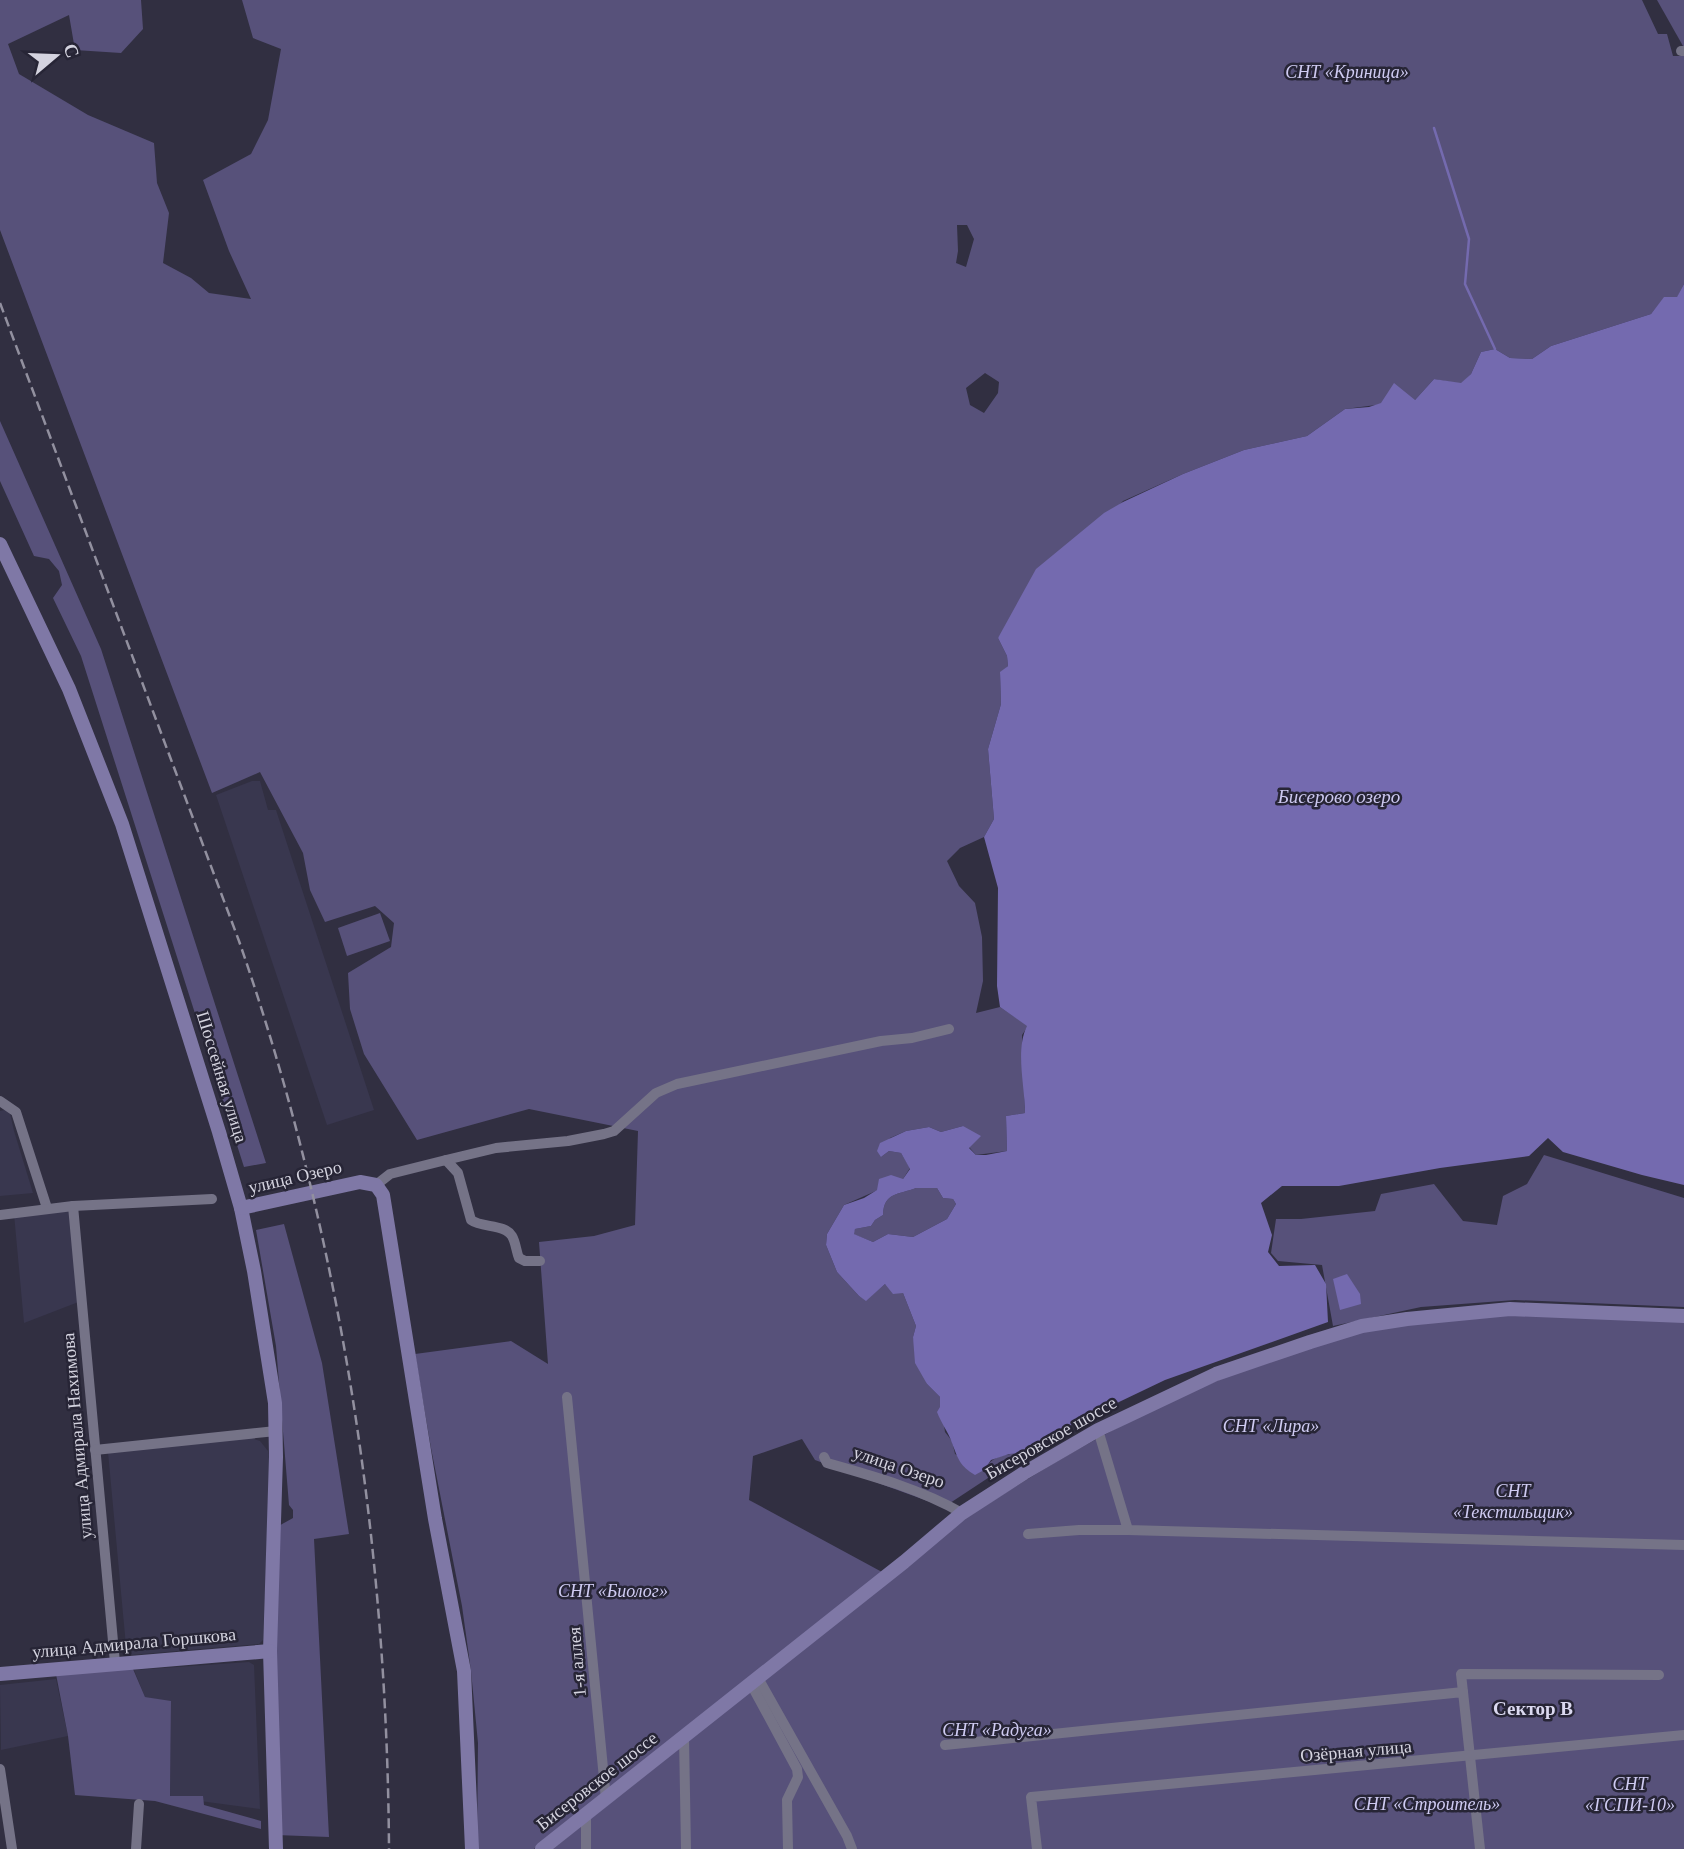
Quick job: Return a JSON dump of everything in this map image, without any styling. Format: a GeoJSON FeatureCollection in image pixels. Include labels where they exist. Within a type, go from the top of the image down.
{"type":"FeatureCollection","features":[{"type":"Feature","properties":{"kind":"main road","name":"Шоссейная улица"},"geometry":{"type":"LineString","coordinates":[[0,544],[69,689],[118,813],[241,1209],[264,1322],[275,1403],[270,1651],[276,1849]]}},
{"type":"Feature","properties":{"kind":"main road","name":"улица Озеро"},"geometry":{"type":"LineString","coordinates":[[241,1209],[360,1182],[376,1185]]}},
{"type":"Feature","properties":{"kind":"main road"},"geometry":{"type":"LineString","coordinates":[[376,1185],[383,1195],[385,1206],[435,1518],[464,1671],[472,1849]]}},
{"type":"Feature","properties":{"kind":"main road","name":"Бисеровское шоссе"},"geometry":{"type":"LineString","coordinates":[[542,1849],[961,1513],[1098,1430],[1216,1374],[1362,1326],[1407,1319],[1510,1309],[1684,1316]]}},
{"type":"Feature","properties":{"kind":"main road","name":"улица Адмирала Горшкова"},"geometry":{"type":"LineString","coordinates":[[0,1674],[270,1651]]}},
{"type":"Feature","properties":{"kind":"street","name":"улица Озеро"},"geometry":{"type":"LineString","coordinates":[[376,1185],[390,1174],[496,1147],[597,1136],[614,1131],[656,1093],[677,1084],[881,1041],[912,1038],[949,1028]]}},
{"type":"Feature","properties":{"kind":"street"},"geometry":{"type":"LineString","coordinates":[[0,1101],[16,1112],[47,1208]]}},
{"type":"Feature","properties":{"kind":"street"},"geometry":{"type":"LineString","coordinates":[[446,1160],[458,1173],[466,1194],[471,1220],[477,1224],[506,1230],[514,1238],[519,1258],[525,1261],[541,1261]]}},
{"type":"Feature","properties":{"kind":"street"},"geometry":{"type":"LineString","coordinates":[[0,1215],[73,1206],[212,1199]]}},
{"type":"Feature","properties":{"kind":"street","name":"улица Адмирала Нахимова"},"geometry":{"type":"LineString","coordinates":[[73,1206],[115,1663]]}},
{"type":"Feature","properties":{"kind":"street","name":"1-я аллея"},"geometry":{"type":"LineString","coordinates":[[567,1397],[606,1798]]}},
{"type":"Feature","properties":{"kind":"street"},"geometry":{"type":"LineString","coordinates":[[1098,1430],[1128,1530]]}},
{"type":"Feature","properties":{"kind":"street"},"geometry":{"type":"LineString","coordinates":[[95,1450],[276,1431]]}},
{"type":"Feature","properties":{"kind":"street","name":"улица Озеро"},"geometry":{"type":"LineString","coordinates":[[824,1457],[827,1463],[900,1486],[942,1502],[961,1513]]}},
{"type":"Feature","properties":{"kind":"street"},"geometry":{"type":"LineString","coordinates":[[1028,1534],[1128,1530],[1684,1545]]}},
{"type":"Feature","properties":{"kind":"street"},"geometry":{"type":"LineString","coordinates":[[1480,1849],[1461,1674],[1659,1675]]}},
{"type":"Feature","properties":{"kind":"street"},"geometry":{"type":"LineString","coordinates":[[754,1681],[797,1769],[798,1777],[787,1800],[788,1849]]}},
{"type":"Feature","properties":{"kind":"street"},"geometry":{"type":"LineString","coordinates":[[754,1681],[847,1836],[852,1849]]}},
{"type":"Feature","properties":{"kind":"street"},"geometry":{"type":"LineString","coordinates":[[945,1745],[1463,1692]]}},
{"type":"Feature","properties":{"kind":"street","name":"Озёрная улица"},"geometry":{"type":"LineString","coordinates":[[1037,1849],[1031,1797],[1684,1735]]}},
{"type":"Feature","properties":{"kind":"street"},"geometry":{"type":"LineString","coordinates":[[684,1737],[687,1849]]}},
{"type":"Feature","properties":{"kind":"street"},"geometry":{"type":"LineString","coordinates":[[0,1769],[12,1849]]}},
{"type":"Feature","properties":{"kind":"street"},"geometry":{"type":"LineString","coordinates":[[136,1849],[139,1804]]}},
{"type":"Feature","properties":{"kind":"street"},"geometry":{"type":"LineString","coordinates":[[586,1814],[586,1849]]}},
{"type":"Feature","properties":{"kind":"shaded area"},"geometry":{"type":"Polygon","coordinates":[[[252,781],[260,781],[268,810],[276,810],[374,1110],[327,1125],[216,795],[252,781]]]}},
{"type":"Feature","properties":{"kind":"shaded area"},"geometry":{"type":"Polygon","coordinates":[[[9,1109],[33,1193],[0,1196],[0,1111],[9,1109]]]}},
{"type":"Feature","properties":{"kind":"shaded area"},"geometry":{"type":"Polygon","coordinates":[[[73,1206],[81,1301],[24,1323],[14,1214],[73,1206]]]}},
{"type":"Feature","properties":{"kind":"shaded area"},"geometry":{"type":"Polygon","coordinates":[[[251,1438],[260,1441],[268,1451],[270,1462],[263,1640],[259,1644],[131,1655],[126,1646],[108,1452],[251,1438]]]}},
{"type":"Feature","properties":{"kind":"shaded area"},"geometry":{"type":"Polygon","coordinates":[[[249,1662],[254,1665],[260,1809],[170,1797],[171,1702],[145,1697],[134,1670],[249,1662]]]}},
{"type":"Feature","properties":{"kind":"shaded area"},"geometry":{"type":"Polygon","coordinates":[[[56,1679],[68,1736],[1,1750],[0,1685],[56,1679]]]}},
{"type":"Feature","properties":{"kind":"green space"},"geometry":{"type":"Polygon","coordinates":[[[0,0],[141,0],[143,29],[121,53],[75,50],[69,15],[8,44],[19,74],[88,115],[154,143],[157,183],[169,213],[163,263],[191,278],[209,293],[251,299],[229,251],[203,180],[251,154],[268,120],[281,49],[253,38],[242,0],[1642,0],[1658,34],[1667,34],[1673,56],[1684,56],[1684,284],[1677,298],[1664,298],[1651,314],[1551,346],[1532,359],[1510,358],[1495,349],[1481,352],[1471,374],[1461,384],[1434,379],[1415,400],[1345,409],[1307,436],[1244,450],[1123,501],[998,638],[1007,656],[1008,666],[1000,673],[1001,704],[988,749],[994,819],[984,837],[960,848],[947,861],[959,886],[975,903],[982,937],[983,981],[976,1013],[1000,1007],[1028,1026],[1022,1035],[1025,1113],[1006,1116],[1007,1151],[976,1155],[969,1147],[963,1126],[941,1132],[929,1127],[906,1131],[890,1138],[881,1157],[889,1151],[901,1153],[910,1168],[903,1179],[844,1205],[827,1234],[826,1245],[837,1272],[859,1296],[866,1300],[885,1284],[903,1293],[916,1326],[913,1337],[927,1384],[940,1397],[945,1432],[952,1441],[955,1454],[984,1470],[997,1457],[1026,1453],[944,1507],[815,1460],[802,1439],[753,1456],[749,1500],[882,1572],[534,1849],[477,1849],[478,1743],[471,1671],[462,1606],[415,1354],[511,1341],[548,1364],[539,1242],[594,1236],[635,1225],[638,1131],[529,1109],[417,1140],[364,1054],[350,1009],[348,973],[391,947],[394,923],[375,906],[325,922],[310,890],[303,853],[260,772],[212,793],[0,230],[0,0]],[[957,225],[956,263],[966,267],[974,239],[967,225],[957,225]],[[985,373],[966,388],[970,405],[984,413],[998,393],[999,382],[985,373]]]}},
{"type":"Feature","properties":{"kind":"green space"},"geometry":{"type":"Polygon","coordinates":[[[1657,0],[1684,0],[1684,46],[1683,46],[1657,0]]]}},
{"type":"Feature","properties":{"kind":"green space"},"geometry":{"type":"Polygon","coordinates":[[[0,421],[101,649],[266,1163],[244,1167],[81,656],[53,598],[62,585],[59,571],[49,559],[34,556],[0,481],[0,421]]]}},
{"type":"Feature","properties":{"kind":"green space"},"geometry":{"type":"Polygon","coordinates":[[[380,913],[390,941],[347,956],[338,928],[380,913]]]}},
{"type":"Feature","properties":{"kind":"green space"},"geometry":{"type":"Polygon","coordinates":[[[1544,1155],[1684,1198],[1684,1307],[1515,1300],[1421,1307],[1333,1326],[1322,1265],[1278,1261],[1271,1253],[1276,1219],[1375,1211],[1381,1194],[1434,1184],[1463,1221],[1497,1225],[1503,1196],[1527,1184],[1544,1155]]]}},
{"type":"Feature","properties":{"kind":"green space"},"geometry":{"type":"Polygon","coordinates":[[[916,1188],[937,1188],[943,1198],[953,1199],[956,1204],[947,1219],[913,1237],[888,1234],[873,1242],[853,1234],[855,1229],[871,1226],[883,1215],[889,1198],[916,1188]]]}},
{"type":"Feature","properties":{"kind":"green space"},"geometry":{"type":"Polygon","coordinates":[[[284,1224],[322,1363],[349,1534],[314,1539],[329,1837],[276,1835],[275,1528],[293,1518],[293,1510],[289,1505],[276,1346],[256,1230],[284,1224]]]}},
{"type":"Feature","properties":{"kind":"green space"},"geometry":{"type":"Polygon","coordinates":[[[1510,1315],[1684,1322],[1684,1849],[553,1849],[966,1518],[1059,1460],[1207,1385],[1310,1347],[1399,1325],[1510,1315]]]}},
{"type":"Feature","properties":{"kind":"green space"},"geometry":{"type":"Polygon","coordinates":[[[130,1662],[145,1697],[171,1701],[170,1796],[203,1796],[204,1805],[261,1821],[261,1829],[155,1801],[75,1795],[68,1736],[55,1669],[130,1662]]]}},
{"type":"Feature","properties":{"kind":"water","name":"Бисерово озеро"},"geometry":{"type":"Polygon","coordinates":[[[1684,284],[1684,1185],[1563,1152],[1548,1138],[1529,1156],[1339,1186],[1282,1186],[1261,1203],[1272,1235],[1268,1252],[1279,1266],[1315,1265],[1326,1284],[1328,1322],[1165,1380],[1073,1424],[1026,1453],[1009,1454],[991,1460],[984,1470],[975,1475],[958,1458],[937,1412],[940,1397],[927,1384],[915,1363],[913,1337],[916,1326],[903,1293],[893,1294],[885,1284],[866,1301],[837,1272],[826,1245],[827,1234],[844,1205],[877,1190],[879,1179],[891,1175],[903,1179],[910,1169],[901,1153],[889,1151],[881,1157],[877,1151],[880,1143],[906,1131],[929,1127],[941,1132],[963,1126],[981,1136],[969,1148],[976,1155],[1007,1151],[1006,1116],[1025,1113],[1021,1057],[1027,1026],[1000,1007],[997,986],[998,888],[984,837],[994,819],[988,749],[1001,704],[1000,672],[1008,666],[1007,656],[998,638],[1036,569],[1104,513],[1123,502],[1244,450],[1307,436],[1345,409],[1381,403],[1394,383],[1415,400],[1434,379],[1461,383],[1471,374],[1481,352],[1495,349],[1510,358],[1532,359],[1551,346],[1651,314],[1664,297],[1677,297],[1684,284]],[[916,1188],[889,1198],[883,1215],[871,1226],[855,1229],[854,1234],[873,1242],[888,1234],[913,1237],[947,1219],[956,1204],[953,1199],[943,1198],[937,1188],[916,1188]]]}},
{"type":"Feature","properties":{"kind":"water"},"geometry":{"type":"Polygon","coordinates":[[[1347,1274],[1360,1294],[1361,1304],[1340,1310],[1333,1279],[1347,1274]]]}},
{"type":"Feature","properties":{"kind":"waterway"},"geometry":{"type":"LineString","coordinates":[[1434,128],[1469,239],[1465,284],[1495,349]]}},
{"type":"Feature","properties":{"kind":"railway"},"geometry":{"type":"LineString","coordinates":[[0,303],[239,941],[305,1162],[351,1389],[367,1503],[379,1618],[389,1849]]}},
{"type":"Feature","properties":{"kind":"district","name":"Сектор В"},"geometry":{"type":"Point","coordinates":[1533,1708]}},
{"type":"Feature","properties":{"kind":"park label","name":"СНТ «Криница»"},"geometry":{"type":"Point","coordinates":[1347,72]}},
{"type":"Feature","properties":{"kind":"park label","name":"СНТ «Лира»"},"geometry":{"type":"Point","coordinates":[1271,1426]}},
{"type":"Feature","properties":{"kind":"park label","name":"СНТ «Текстильщик»"},"geometry":{"type":"Point","coordinates":[1513,1501]}},
{"type":"Feature","properties":{"kind":"park label","name":"СНТ «Биолог»"},"geometry":{"type":"Point","coordinates":[613,1591]}},
{"type":"Feature","properties":{"kind":"park label","name":"СНТ «Радуга»"},"geometry":{"type":"Point","coordinates":[997,1730]}},
{"type":"Feature","properties":{"kind":"park label","name":"СНТ «ГСПИ-10»"},"geometry":{"type":"Point","coordinates":[1630,1794]}},
{"type":"Feature","properties":{"kind":"park label","name":"СНТ «Строитель»"},"geometry":{"type":"Point","coordinates":[1427,1804]}}]}
